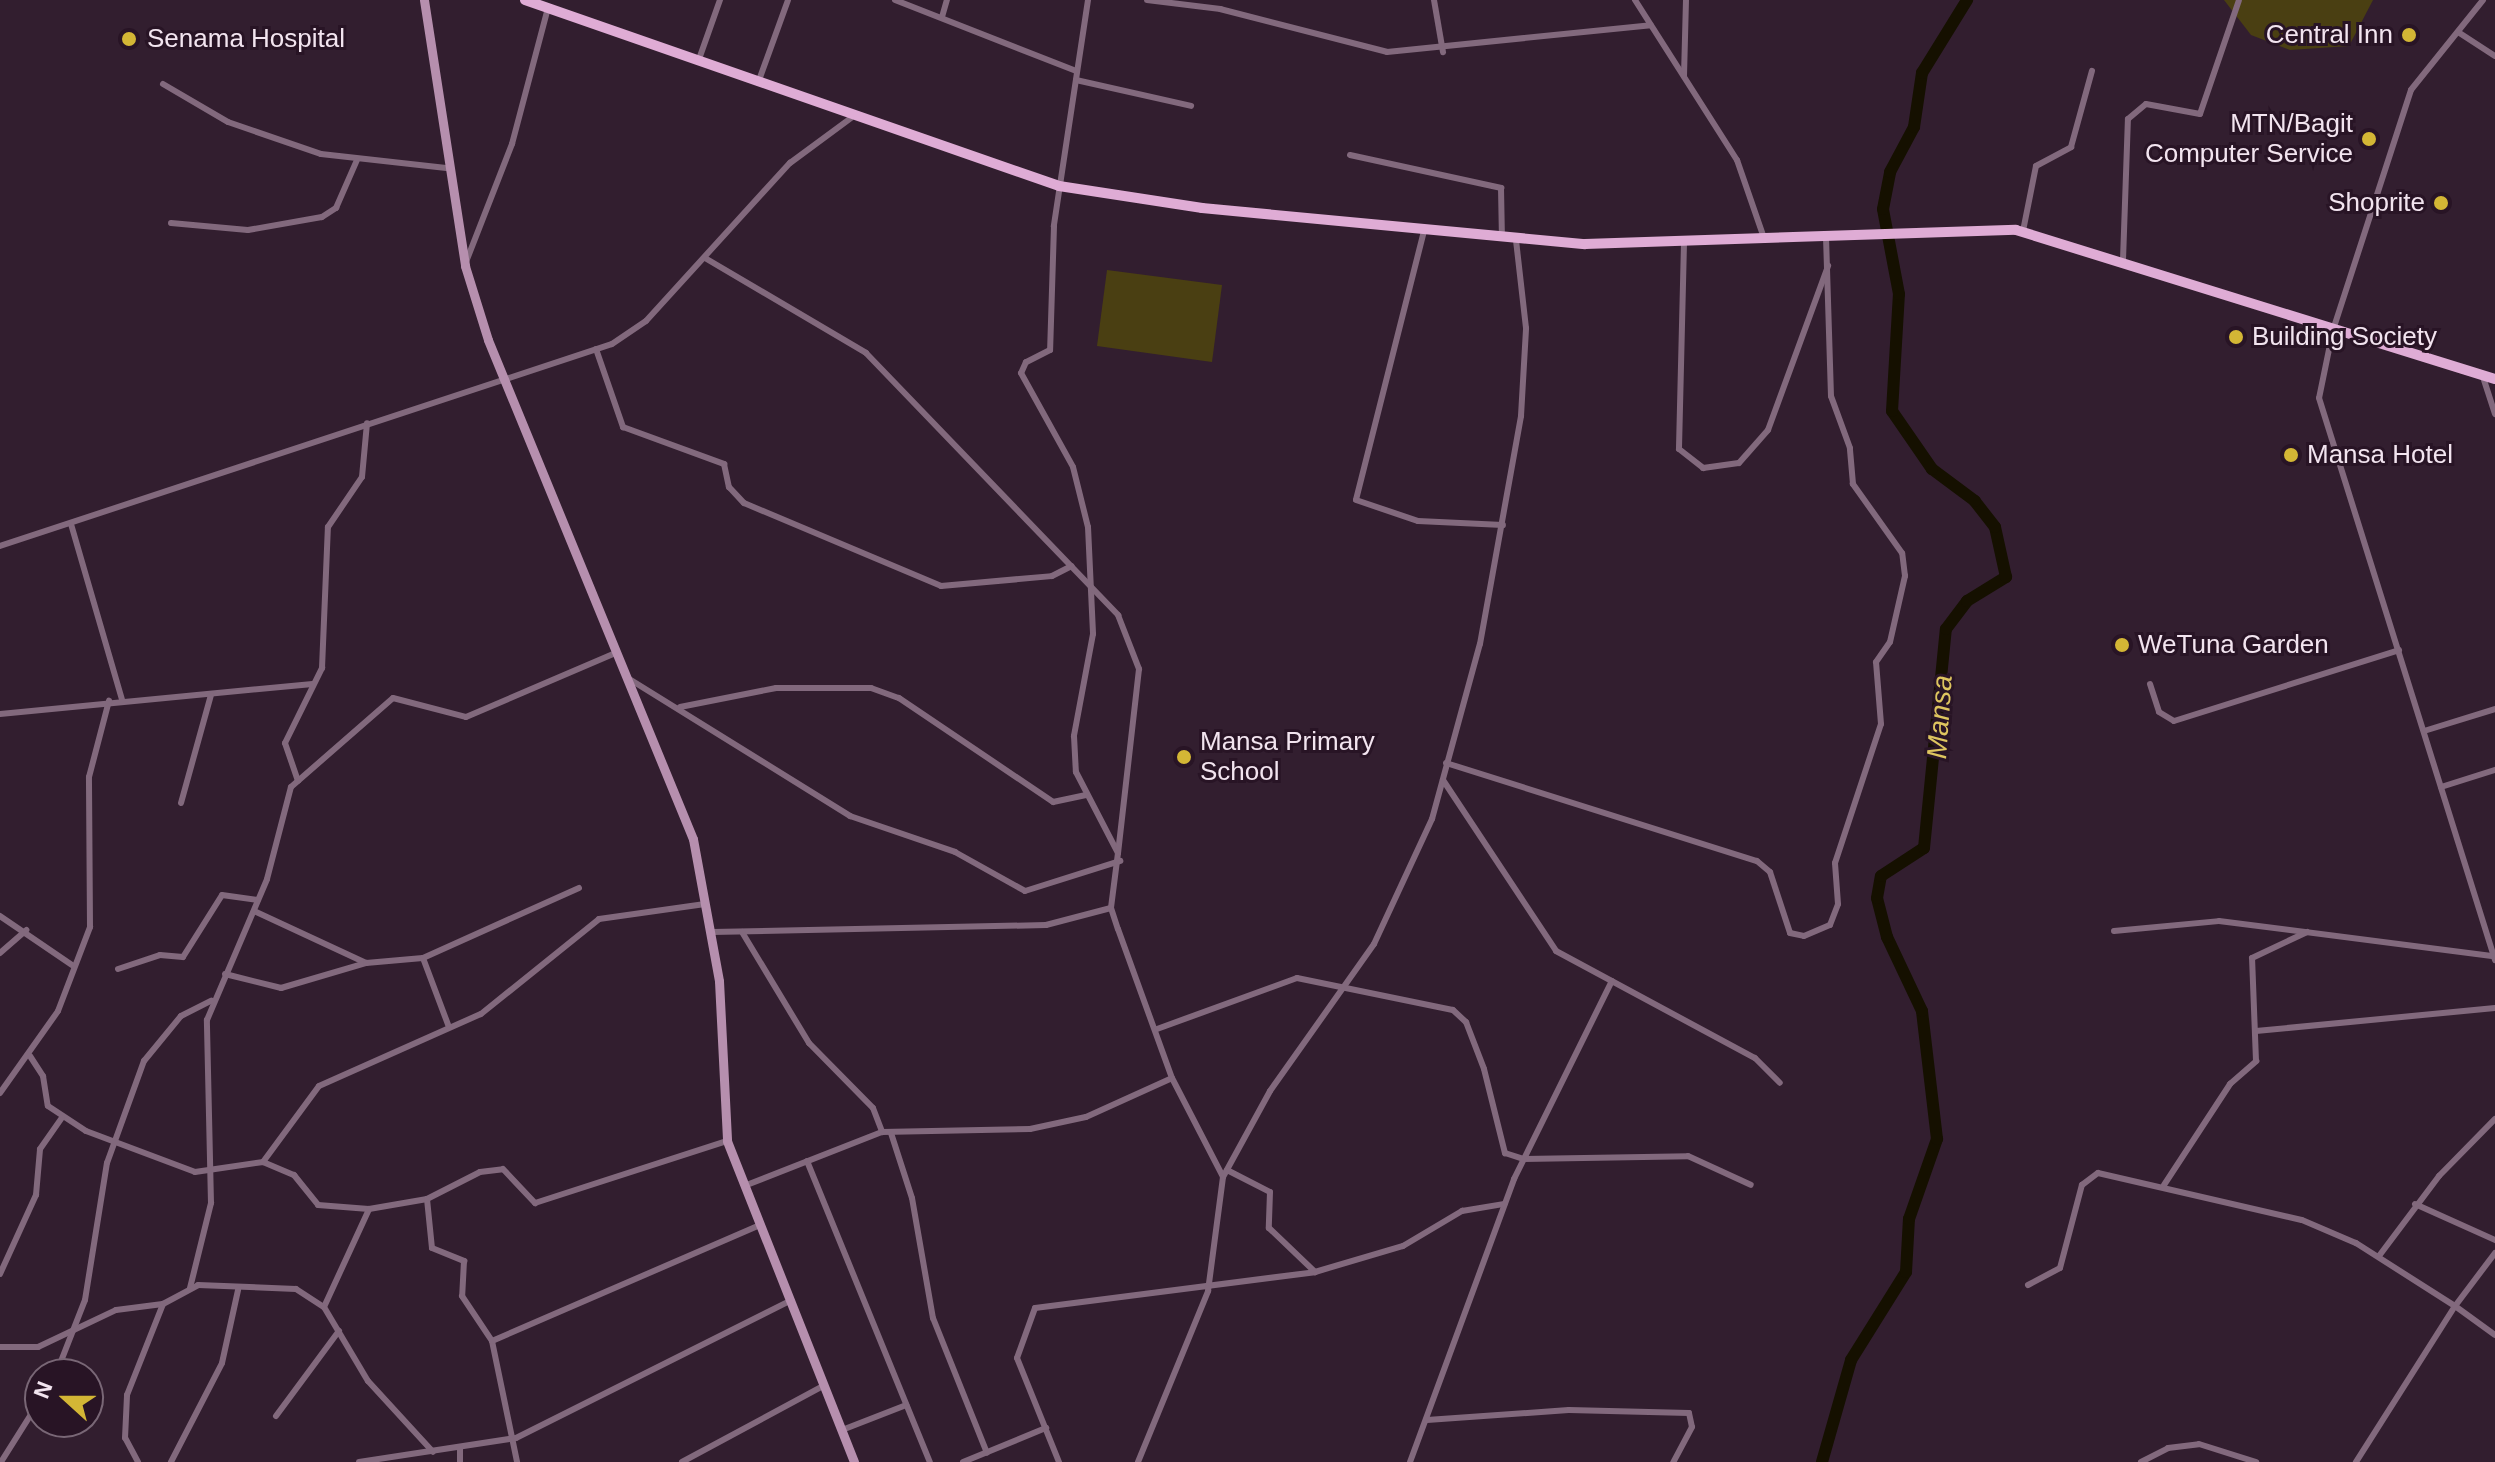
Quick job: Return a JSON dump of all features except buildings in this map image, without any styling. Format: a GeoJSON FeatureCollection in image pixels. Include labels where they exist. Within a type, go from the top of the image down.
{"type":"FeatureCollection","features":[{"type":"Feature","properties":{"kind":"main road"},"geometry":{"type":"LineString","coordinates":[[525,0],[851,118],[1059,186],[1516,240],[1684,243],[1913,232],[2023,231],[2123,260],[2489,378]]}},
{"type":"Feature","properties":{"kind":"street"},"geometry":{"type":"LineString","coordinates":[[424,0],[446,168],[465,266],[502,377],[693,839],[709,903],[727,1141],[854,1462]]}},
{"type":"Feature","properties":{"kind":"street"},"geometry":{"type":"LineString","coordinates":[[698,62],[720,0]]}},
{"type":"Feature","properties":{"kind":"street"},"geometry":{"type":"LineString","coordinates":[[758,83],[788,0]]}},
{"type":"Feature","properties":{"kind":"street"},"geometry":{"type":"LineString","coordinates":[[895,0],[1076,71]]}},
{"type":"Feature","properties":{"kind":"street"},"geometry":{"type":"LineString","coordinates":[[942,17],[947,0]]}},
{"type":"Feature","properties":{"kind":"street"},"geometry":{"type":"LineString","coordinates":[[1088,0],[1059,186],[1051,346],[1021,373],[1078,477],[1093,587],[1074,736],[1076,772],[1118,853],[1120,861],[1111,908],[1157,1029],[1172,1078],[1225,1173],[1270,1192],[1269,1228],[1315,1272]]}},
{"type":"Feature","properties":{"kind":"street"},"geometry":{"type":"LineString","coordinates":[[1147,0],[1220,9],[1387,52],[1443,52],[1651,25]]}},
{"type":"Feature","properties":{"kind":"street"},"geometry":{"type":"LineString","coordinates":[[1434,0],[1443,52]]}},
{"type":"Feature","properties":{"kind":"street"},"geometry":{"type":"LineString","coordinates":[[1635,0],[1750,186],[1765,240]]}},
{"type":"Feature","properties":{"kind":"street"},"geometry":{"type":"LineString","coordinates":[[1684,76],[1686,0]]}},
{"type":"Feature","properties":{"kind":"street"},"geometry":{"type":"LineString","coordinates":[[2123,260],[2128,119],[2146,104],[2200,114],[2239,0]]}},
{"type":"Feature","properties":{"kind":"street"},"geometry":{"type":"LineString","coordinates":[[2114,931],[2219,921],[2494,958],[2319,398],[2333,330],[2411,90],[2483,0]]}},
{"type":"Feature","properties":{"kind":"street"},"geometry":{"type":"LineString","coordinates":[[465,266],[512,144],[548,8]]}},
{"type":"Feature","properties":{"kind":"street"},"geometry":{"type":"LineString","coordinates":[[2458,32],[2495,56]]}},
{"type":"Feature","properties":{"kind":"street"},"geometry":{"type":"LineString","coordinates":[[2023,231],[2036,166],[2071,147],[2092,71]]}},
{"type":"Feature","properties":{"kind":"street"},"geometry":{"type":"LineString","coordinates":[[1076,80],[1191,106]]}},
{"type":"Feature","properties":{"kind":"street"},"geometry":{"type":"LineString","coordinates":[[163,84],[228,122],[357,160],[446,168]]}},
{"type":"Feature","properties":{"kind":"street"},"geometry":{"type":"LineString","coordinates":[[0,546],[502,377],[596,349],[646,321],[790,163],[851,118]]}},
{"type":"Feature","properties":{"kind":"street"},"geometry":{"type":"LineString","coordinates":[[1350,155],[1501,188],[1502,238]]}},
{"type":"Feature","properties":{"kind":"street"},"geometry":{"type":"LineString","coordinates":[[171,223],[248,230],[322,217],[336,208],[357,160]]}},
{"type":"Feature","properties":{"kind":"street"},"geometry":{"type":"LineString","coordinates":[[1424,231],[1356,500],[1418,521],[1503,525]]}},
{"type":"Feature","properties":{"kind":"street"},"geometry":{"type":"LineString","coordinates":[[1446,763],[1757,861],[1770,872],[1790,933],[1804,936],[1830,925],[1838,904],[1835,863],[1881,724],[1876,662],[1890,642],[1905,576],[1902,553],[1853,484],[1850,448],[1831,396],[1826,237]]}},
{"type":"Feature","properties":{"kind":"street"},"geometry":{"type":"LineString","coordinates":[[1138,1462],[1208,1291],[1225,1173],[1341,988],[1374,944],[1424,839],[1443,780],[1503,525],[1526,375],[1516,240]]}},
{"type":"Feature","properties":{"kind":"street"},"geometry":{"type":"LineString","coordinates":[[1684,243],[1679,449],[1703,468],[1739,463],[1768,430],[1829,263]]}},
{"type":"Feature","properties":{"kind":"street"},"geometry":{"type":"LineString","coordinates":[[705,258],[854,343],[1093,587],[1134,641],[1139,669],[1118,853]]}},
{"type":"Feature","properties":{"kind":"street"},"geometry":{"type":"LineString","coordinates":[[596,349],[623,427],[724,464],[729,487],[744,503],[941,586],[1052,576],[1072,566]]}},
{"type":"Feature","properties":{"kind":"street"},"geometry":{"type":"LineString","coordinates":[[2489,378],[2495,414]]}},
{"type":"Feature","properties":{"kind":"street"},"geometry":{"type":"LineString","coordinates":[[298,781],[285,743],[313,684],[325,642],[328,527],[362,477],[367,423]]}},
{"type":"Feature","properties":{"kind":"street"},"geometry":{"type":"LineString","coordinates":[[71,524],[122,700]]}},
{"type":"Feature","properties":{"kind":"street"},"geometry":{"type":"LineString","coordinates":[[2150,684],[2159,712],[2174,721],[2399,650]]}},
{"type":"Feature","properties":{"kind":"street"},"geometry":{"type":"LineString","coordinates":[[190,1288],[212,1172],[205,1036],[211,1001],[254,911],[282,807],[298,781],[393,698],[466,717],[615,653]]}},
{"type":"Feature","properties":{"kind":"street"},"geometry":{"type":"LineString","coordinates":[[626,677],[680,707],[739,752],[850,816],[955,852],[1025,891],[1120,861]]}},
{"type":"Feature","properties":{"kind":"street"},"geometry":{"type":"LineString","coordinates":[[0,714],[109,701],[211,695],[313,684]]}},
{"type":"Feature","properties":{"kind":"street"},"geometry":{"type":"LineString","coordinates":[[680,707],[801,685],[871,688],[899,698],[1053,802],[1087,795]]}},
{"type":"Feature","properties":{"kind":"street"},"geometry":{"type":"LineString","coordinates":[[181,803],[211,695]]}},
{"type":"Feature","properties":{"kind":"street"},"geometry":{"type":"LineString","coordinates":[[0,1093],[30,1056],[58,1011],[93,913],[89,785],[109,701]]}},
{"type":"Feature","properties":{"kind":"street"},"geometry":{"type":"LineString","coordinates":[[2424,731],[2495,709]]}},
{"type":"Feature","properties":{"kind":"street"},"geometry":{"type":"LineString","coordinates":[[2441,787],[2495,770]]}},
{"type":"Feature","properties":{"kind":"street"},"geometry":{"type":"LineString","coordinates":[[1443,780],[1556,951],[1755,1058],[1780,1083]]}},
{"type":"Feature","properties":{"kind":"street"},"geometry":{"type":"LineString","coordinates":[[225,974],[281,988],[366,963],[423,958],[579,888]]}},
{"type":"Feature","properties":{"kind":"street"},"geometry":{"type":"LineString","coordinates":[[118,969],[160,955],[183,957],[222,895],[258,900]]}},
{"type":"Feature","properties":{"kind":"street"},"geometry":{"type":"LineString","coordinates":[[263,1162],[319,1086],[502,1000],[599,919],[709,903]]}},
{"type":"Feature","properties":{"kind":"street"},"geometry":{"type":"LineString","coordinates":[[712,932],[1046,925],[1111,908]]}},
{"type":"Feature","properties":{"kind":"street"},"geometry":{"type":"LineString","coordinates":[[254,911],[366,963]]}},
{"type":"Feature","properties":{"kind":"street"},"geometry":{"type":"LineString","coordinates":[[0,916],[26,930],[72,965]]}},
{"type":"Feature","properties":{"kind":"street"},"geometry":{"type":"LineString","coordinates":[[0,953],[26,930]]}},
{"type":"Feature","properties":{"kind":"street"},"geometry":{"type":"LineString","coordinates":[[2164,1185],[2230,1084],[2256,1061],[2252,958],[2310,931]]}},
{"type":"Feature","properties":{"kind":"street"},"geometry":{"type":"LineString","coordinates":[[742,932],[809,1043],[873,1108],[882,1132]]}},
{"type":"Feature","properties":{"kind":"street"},"geometry":{"type":"LineString","coordinates":[[423,958],[449,1027]]}},
{"type":"Feature","properties":{"kind":"street"},"geometry":{"type":"LineString","coordinates":[[1157,1029],[1287,980],[1341,988],[1461,1014],[1484,1069],[1500,1148],[1524,1159],[1688,1156],[1751,1185]]}},
{"type":"Feature","properties":{"kind":"street"},"geometry":{"type":"LineString","coordinates":[[1410,1462],[1504,1204],[1612,981]]}},
{"type":"Feature","properties":{"kind":"street"},"geometry":{"type":"LineString","coordinates":[[63,1358],[76,1331],[114,1145],[144,1061],[181,1016],[211,1001]]}},
{"type":"Feature","properties":{"kind":"street"},"geometry":{"type":"LineString","coordinates":[[2256,1031],[2495,1008]]}},
{"type":"Feature","properties":{"kind":"street"},"geometry":{"type":"LineString","coordinates":[[30,1056],[43,1076],[48,1106],[62,1118],[114,1145],[212,1172],[263,1162],[294,1175],[312,1203],[369,1209],[427,1199],[480,1172],[503,1169],[535,1203],[727,1141]]}},
{"type":"Feature","properties":{"kind":"street"},"geometry":{"type":"LineString","coordinates":[[744,1186],[882,1132],[1030,1129],[1086,1117],[1172,1078]]}},
{"type":"Feature","properties":{"kind":"street"},"geometry":{"type":"LineString","coordinates":[[0,1274],[36,1195],[40,1149],[62,1118]]}},
{"type":"Feature","properties":{"kind":"street"},"geometry":{"type":"LineString","coordinates":[[2379,1256],[2415,1204],[2495,1119]]}},
{"type":"Feature","properties":{"kind":"street"},"geometry":{"type":"LineString","coordinates":[[891,1133],[912,1198],[933,1318],[987,1453]]}},
{"type":"Feature","properties":{"kind":"street"},"geometry":{"type":"LineString","coordinates":[[807,1161],[930,1462]]}},
{"type":"Feature","properties":{"kind":"street"},"geometry":{"type":"LineString","coordinates":[[2028,1285],[2060,1268],[2091,1174],[2164,1185],[2302,1220],[2379,1256],[2495,1335]]}},
{"type":"Feature","properties":{"kind":"street"},"geometry":{"type":"LineString","coordinates":[[427,1199],[432,1248],[463,1256],[462,1296],[492,1341],[516,1438],[517,1462]]}},
{"type":"Feature","properties":{"kind":"street"},"geometry":{"type":"LineString","coordinates":[[1059,1462],[1017,1358],[1035,1308],[1208,1291],[1315,1272],[1403,1246],[1462,1211],[1504,1204]]}},
{"type":"Feature","properties":{"kind":"street"},"geometry":{"type":"LineString","coordinates":[[2415,1204],[2495,1240]]}},
{"type":"Feature","properties":{"kind":"street"},"geometry":{"type":"LineString","coordinates":[[324,1307],[369,1209]]}},
{"type":"Feature","properties":{"kind":"street"},"geometry":{"type":"LineString","coordinates":[[492,1341],[760,1225]]}},
{"type":"Feature","properties":{"kind":"street"},"geometry":{"type":"LineString","coordinates":[[2356,1462],[2455,1306],[2495,1253]]}},
{"type":"Feature","properties":{"kind":"street"},"geometry":{"type":"LineString","coordinates":[[0,1347],[38,1347],[116,1310],[163,1304],[190,1288],[296,1289],[324,1307],[368,1381],[433,1452]]}},
{"type":"Feature","properties":{"kind":"street"},"geometry":{"type":"LineString","coordinates":[[171,1462],[222,1363],[238,1290]]}},
{"type":"Feature","properties":{"kind":"street"},"geometry":{"type":"LineString","coordinates":[[360,1462],[516,1438],[791,1300]]}},
{"type":"Feature","properties":{"kind":"street"},"geometry":{"type":"LineString","coordinates":[[138,1462],[125,1438],[127,1395],[163,1304]]}},
{"type":"Feature","properties":{"kind":"street"},"geometry":{"type":"LineString","coordinates":[[276,1416],[339,1331]]}},
{"type":"Feature","properties":{"kind":"street"},"geometry":{"type":"LineString","coordinates":[[682,1462],[825,1385]]}},
{"type":"Feature","properties":{"kind":"street"},"geometry":{"type":"LineString","coordinates":[[842,1430],[906,1405]]}},
{"type":"Feature","properties":{"kind":"street"},"geometry":{"type":"LineString","coordinates":[[1427,1420],[1569,1410],[1689,1413],[1692,1427],[1673,1462]]}},
{"type":"Feature","properties":{"kind":"street"},"geometry":{"type":"LineString","coordinates":[[1,1462],[24,1425]]}},
{"type":"Feature","properties":{"kind":"street"},"geometry":{"type":"LineString","coordinates":[[963,1462],[1046,1428]]}},
{"type":"Feature","properties":{"kind":"street"},"geometry":{"type":"LineString","coordinates":[[2141,1462],[2168,1448],[2199,1444],[2256,1462]]}},
{"type":"Feature","properties":{"kind":"street"},"geometry":{"type":"LineString","coordinates":[[460,1448],[460,1462]]}},
{"type":"Feature","properties":{"kind":"shaded area"},"geometry":{"type":"Polygon","coordinates":[[[2224,0],[2373,0],[2349,46],[2290,50],[2251,35],[2224,0]]]}},
{"type":"Feature","properties":{"kind":"shaded area"},"geometry":{"type":"Polygon","coordinates":[[[1107,270],[1222,285],[1212,362],[1097,346],[1107,270]]]}},
{"type":"Feature","properties":{"kind":"waterway","name":"Mansa"},"geometry":{"type":"LineString","coordinates":[[1822,1462],[1851,1360],[1906,1272],[1909,1219],[1937,1139],[1922,1011],[1887,937],[1877,898],[1881,876],[1924,848],[1946,629],[1967,601],[2006,577],[1995,527],[1975,501],[1932,469],[1892,411],[1899,294],[1883,209],[1890,172],[1914,127],[1922,73],[1967,0]]}},
{"type":"Feature","properties":{"kind":"place","name":"Central Inn"},"geometry":{"type":"Point","coordinates":[2409,35]}},
{"type":"Feature","properties":{"kind":"place","name":"Senama Hospital"},"geometry":{"type":"Point","coordinates":[129,39]}},
{"type":"Feature","properties":{"kind":"place","name":"MTN/Bagit Computer Service"},"geometry":{"type":"Point","coordinates":[2369,139]}},
{"type":"Feature","properties":{"kind":"place","name":"Shoprite"},"geometry":{"type":"Point","coordinates":[2441,203]}},
{"type":"Feature","properties":{"kind":"place","name":"Building Society"},"geometry":{"type":"Point","coordinates":[2236,337]}},
{"type":"Feature","properties":{"kind":"place","name":"Mansa Hotel"},"geometry":{"type":"Point","coordinates":[2291,455]}},
{"type":"Feature","properties":{"kind":"place","name":"WeTuna Garden"},"geometry":{"type":"Point","coordinates":[2122,645]}},
{"type":"Feature","properties":{"kind":"place","name":"Mansa Primary School"},"geometry":{"type":"Point","coordinates":[1184,757]}}]}
